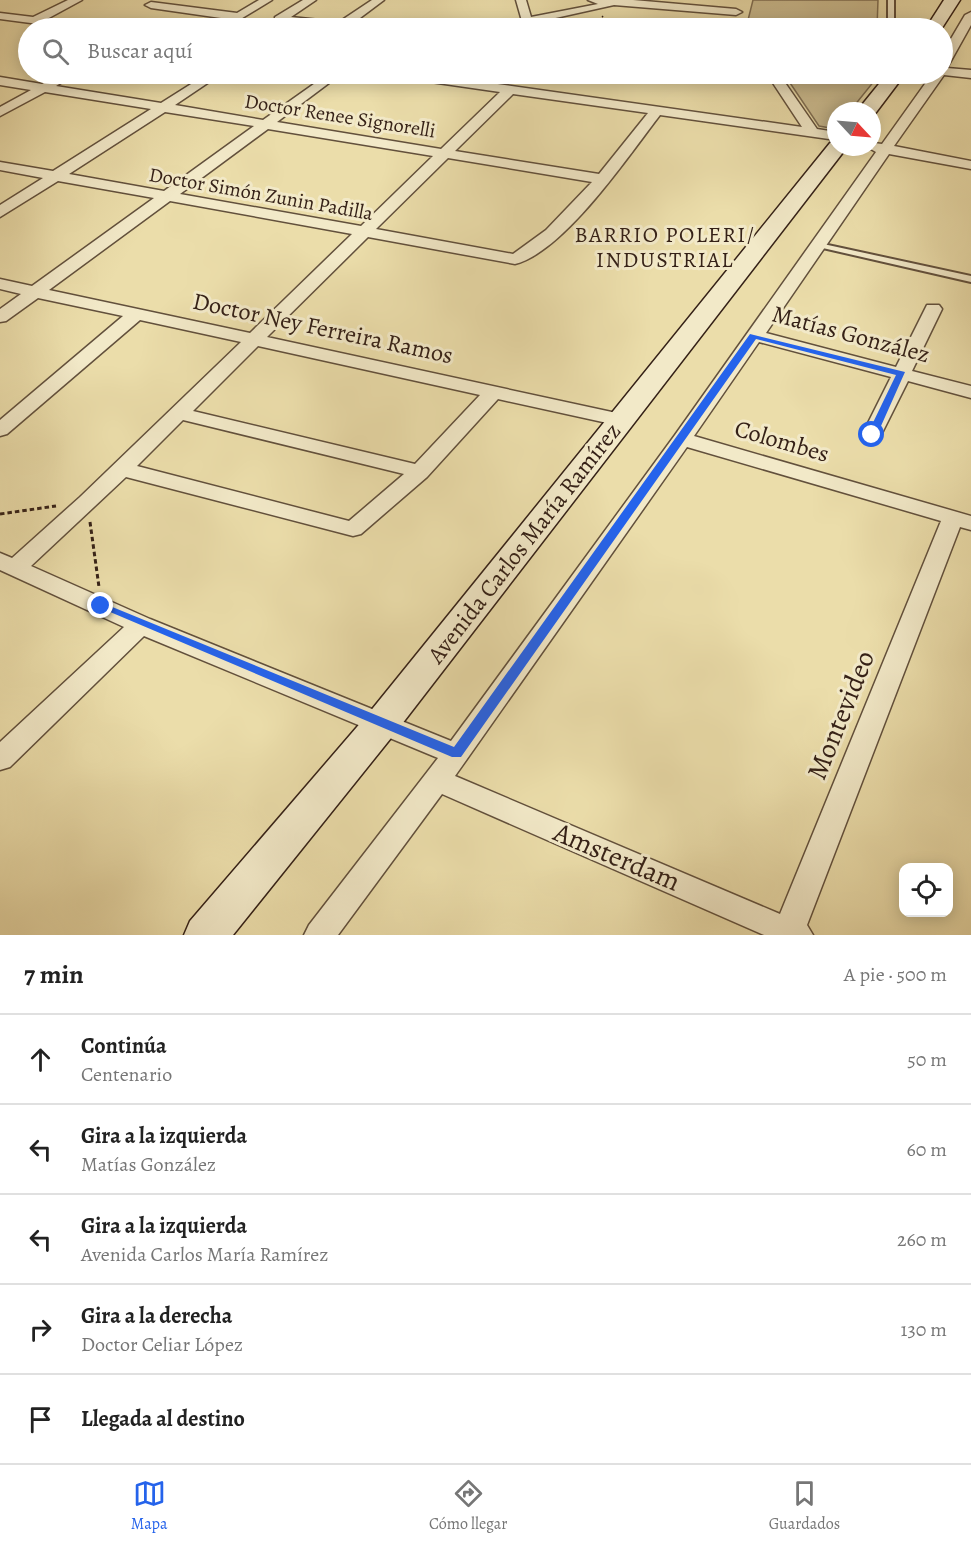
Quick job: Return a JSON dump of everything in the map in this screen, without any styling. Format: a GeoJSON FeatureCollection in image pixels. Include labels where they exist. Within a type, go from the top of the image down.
{"type":"FeatureCollection","features":[{"type":"Feature","properties":{"kind":"street"},"geometry":{"type":"LineString","coordinates":[[38,18],[77,0]]}},
{"type":"Feature","properties":{"kind":"street"},"geometry":{"type":"LineString","coordinates":[[137,11],[156,2],[239,17],[267,0]]}},
{"type":"Feature","properties":{"kind":"street"},"geometry":{"type":"LineString","coordinates":[[281,18],[311,0]]}},
{"type":"Feature","properties":{"kind":"street"},"geometry":{"type":"LineString","coordinates":[[353,18],[379,0]]}},
{"type":"Feature","properties":{"kind":"street"},"geometry":{"type":"LineString","coordinates":[[521,0],[526,18]]}},
{"type":"Feature","properties":{"kind":"street"},"geometry":{"type":"LineString","coordinates":[[593,0],[738,16],[739,0]]}},
{"type":"Feature","properties":{"kind":"street"},"geometry":{"type":"LineString","coordinates":[[940,18],[952,0]]}},
{"type":"Feature","properties":{"kind":"street"},"geometry":{"type":"LineString","coordinates":[[555,18],[618,2]]}},
{"type":"Feature","properties":{"kind":"street"},"geometry":{"type":"LineString","coordinates":[[953,49],[971,15]]}},
{"type":"Feature","properties":{"kind":"street"},"geometry":{"type":"LineString","coordinates":[[0,16],[18,18]]}},
{"type":"Feature","properties":{"kind":"street"},"geometry":{"type":"LineString","coordinates":[[953,71],[971,74]]}},
{"type":"Feature","properties":{"kind":"street","name":"Doctor Renee Signorelli"},"geometry":{"type":"LineString","coordinates":[[0,81],[18,83]]}},
{"type":"Feature","properties":{"kind":"street","name":"Doctor Renee Signorelli"},"geometry":{"type":"LineString","coordinates":[[22,84],[602,179]]}},
{"type":"Feature","properties":{"kind":"street"},"geometry":{"type":"LineString","coordinates":[[0,112],[50,84]]}},
{"type":"Feature","properties":{"kind":"street"},"geometry":{"type":"LineString","coordinates":[[0,212],[199,84]]}},
{"type":"Feature","properties":{"kind":"street"},"geometry":{"type":"LineString","coordinates":[[0,317],[320,84]]}},
{"type":"Feature","properties":{"kind":"street"},"geometry":{"type":"LineString","coordinates":[[456,754],[141,625],[8,564],[88,502],[444,153],[508,84]]}},
{"type":"Feature","properties":{"kind":"street"},"geometry":{"type":"LineString","coordinates":[[514,84],[657,110],[827,134]]}},
{"type":"Feature","properties":{"kind":"street"},"geometry":{"type":"LineString","coordinates":[[780,84],[812,132]]}},
{"type":"Feature","properties":{"kind":"street"},"geometry":{"type":"LineString","coordinates":[[874,102],[888,84]]}},
{"type":"Feature","properties":{"kind":"street"},"geometry":{"type":"LineString","coordinates":[[881,146],[930,84]]}},
{"type":"Feature","properties":{"kind":"street"},"geometry":{"type":"LineString","coordinates":[[602,179],[657,110]]}},
{"type":"Feature","properties":{"kind":"street"},"geometry":{"type":"LineString","coordinates":[[881,149],[971,165]]}},
{"type":"Feature","properties":{"kind":"street","name":"Avenida Carlos María Ramírez"},"geometry":{"type":"LineString","coordinates":[[206,935],[382,723],[830,156]]}},
{"type":"Feature","properties":{"kind":"street"},"geometry":{"type":"LineString","coordinates":[[320,935],[456,754],[682,439],[817,244],[874,156]]}},
{"type":"Feature","properties":{"kind":"street","name":"Doctor Simón Zunin Padilla"},"geometry":{"type":"LineString","coordinates":[[0,166],[164,198],[515,259],[533,252],[602,179]]}},
{"type":"Feature","properties":{"kind":"street","name":"Doctor Ney Ferreira Ramos"},"geometry":{"type":"LineString","coordinates":[[4,287],[255,339],[621,420]]}},
{"type":"Feature","properties":{"kind":"street"},"geometry":{"type":"LineString","coordinates":[[872,435],[933,309]]}},
{"type":"Feature","properties":{"kind":"street"},"geometry":{"type":"LineString","coordinates":[[0,430],[136,314]]}},
{"type":"Feature","properties":{"kind":"street","name":"Matías González"},"geometry":{"type":"LineString","coordinates":[[753,335],[971,392]]}},
{"type":"Feature","properties":{"kind":"street"},"geometry":{"type":"LineString","coordinates":[[122,468],[353,529],[420,472],[494,392]]}},
{"type":"Feature","properties":{"kind":"street"},"geometry":{"type":"LineString","coordinates":[[178,413],[420,472]]}},
{"type":"Feature","properties":{"kind":"street","name":"Colombes"},"geometry":{"type":"LineString","coordinates":[[682,439],[962,521]]}},
{"type":"Feature","properties":{"kind":"street","name":"Montevideo"},"geometry":{"type":"LineString","coordinates":[[791,934],[962,521]]}},
{"type":"Feature","properties":{"kind":"street"},"geometry":{"type":"LineString","coordinates":[[0,759],[141,625]]}},
{"type":"Feature","properties":{"kind":"street","name":"Amsterdam"},"geometry":{"type":"LineString","coordinates":[[437,780],[791,934]]}},
{"type":"Feature","properties":{"kind":"lane"},"geometry":{"type":"LineString","coordinates":[[891,0],[891,18]]}},
{"type":"Feature","properties":{"kind":"lane"},"geometry":{"type":"LineString","coordinates":[[817,244],[971,279]]}},
{"type":"Feature","properties":{"kind":"path"},"geometry":{"type":"LineString","coordinates":[[0,514],[88,502],[101,606]]}},
{"type":"Feature","properties":{"kind":"shaded area"},"geometry":{"type":"Polygon","coordinates":[[[753,0],[878,0],[877,18],[748,18],[753,0]]]}},
{"type":"Feature","properties":{"kind":"shaded area"},"geometry":{"type":"Polygon","coordinates":[[[791,84],[872,84],[857,102],[827,102],[827,127],[819,126],[791,84]]]}},
{"type":"Feature","properties":{"kind":"district","name":"BARRIO POLERI/ INDUSTRIAL"},"geometry":{"type":"Point","coordinates":[665,248]}},
{"type":"Feature","properties":{"kind":"route"},"geometry":{"type":"LineString","coordinates":[[101,606],[141,625],[456,754],[682,439],[753,335],[902,374],[872,435]]}}]}
